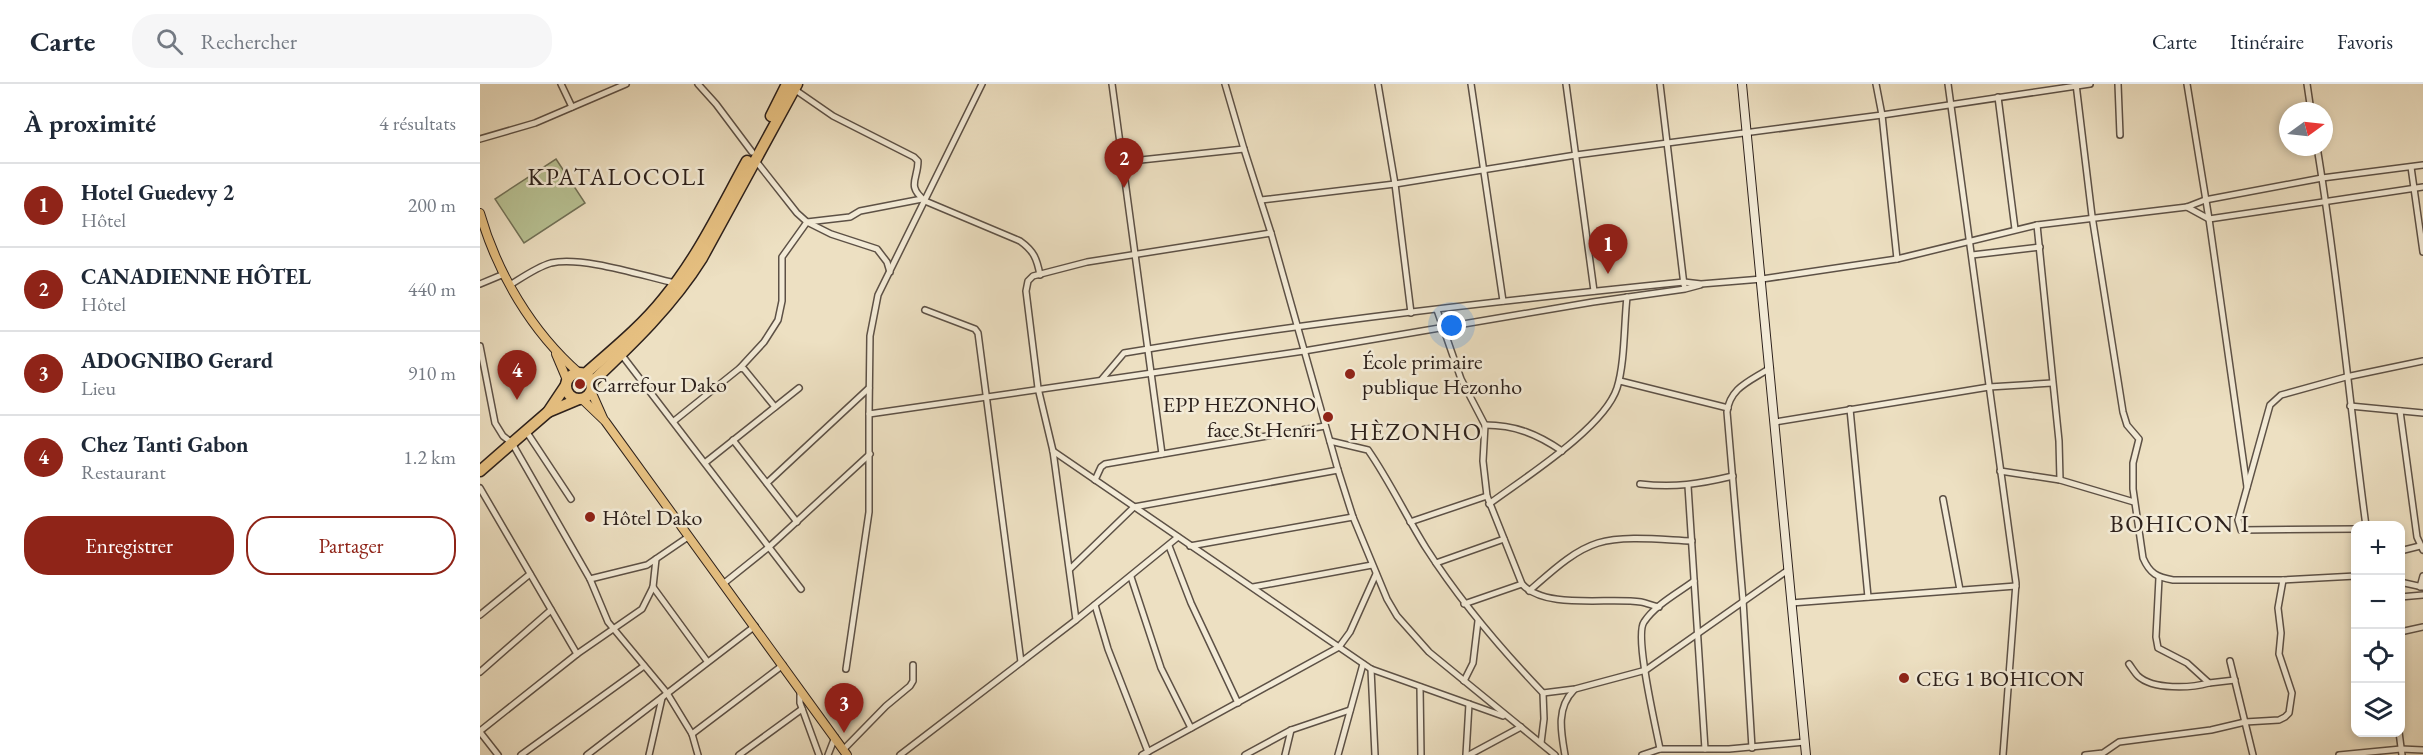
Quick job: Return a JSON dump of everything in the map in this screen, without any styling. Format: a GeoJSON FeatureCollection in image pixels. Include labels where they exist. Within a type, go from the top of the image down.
{"type":"FeatureCollection","features":[{"type":"Feature","properties":{"kind":"highway"},"geometry":{"type":"LineString","coordinates":[[548,412],[580,399],[587,380],[675,284],[793,86]]}},
{"type":"Feature","properties":{"kind":"highway"},"geometry":{"type":"LineString","coordinates":[[587,380],[621,354],[669,304],[689,278],[753,156]]}},
{"type":"Feature","properties":{"kind":"highway"},"geometry":{"type":"LineString","coordinates":[[480,471],[548,412],[572,375],[587,380]]}},
{"type":"Feature","properties":{"kind":"highway"},"geometry":{"type":"LineString","coordinates":[[567,382],[569,395],[580,399]]}},
{"type":"Feature","properties":{"kind":"main road"},"geometry":{"type":"LineString","coordinates":[[480,213],[504,274],[532,323],[555,351],[587,380],[605,421],[845,752]]}},
{"type":"Feature","properties":{"kind":"main road"},"geometry":{"type":"LineString","coordinates":[[555,351],[567,382]]}},
{"type":"Feature","properties":{"kind":"main road"},"geometry":{"type":"LineString","coordinates":[[580,399],[605,421]]}},
{"type":"Feature","properties":{"kind":"street"},"geometry":{"type":"LineString","coordinates":[[561,84],[572,107]]}},
{"type":"Feature","properties":{"kind":"street"},"geometry":{"type":"LineString","coordinates":[[480,139],[535,123],[626,84]]}},
{"type":"Feature","properties":{"kind":"street"},"geometry":{"type":"LineString","coordinates":[[698,84],[716,104],[788,204],[807,222],[831,234],[878,249],[887,262],[890,272]]}},
{"type":"Feature","properties":{"kind":"street"},"geometry":{"type":"LineString","coordinates":[[846,669],[869,512],[870,336],[874,312],[878,295],[923,200],[982,84]]}},
{"type":"Feature","properties":{"kind":"street"},"geometry":{"type":"LineString","coordinates":[[1112,84],[1162,454]]}},
{"type":"Feature","properties":{"kind":"street"},"geometry":{"type":"LineString","coordinates":[[1225,84],[1271,233],[1338,470],[1353,517],[1376,574],[1397,616],[1415,638],[1555,755]]}},
{"type":"Feature","properties":{"kind":"street"},"geometry":{"type":"LineString","coordinates":[[1378,84],[1395,184],[1411,313]]}},
{"type":"Feature","properties":{"kind":"street"},"geometry":{"type":"LineString","coordinates":[[1471,84],[1503,301]]}},
{"type":"Feature","properties":{"kind":"street"},"geometry":{"type":"LineString","coordinates":[[1566,84],[1594,291]]}},
{"type":"Feature","properties":{"kind":"street"},"geometry":{"type":"LineString","coordinates":[[1660,84],[1685,290]]}},
{"type":"Feature","properties":{"kind":"street"},"geometry":{"type":"LineString","coordinates":[[1742,84],[1806,755]]}},
{"type":"Feature","properties":{"kind":"street"},"geometry":{"type":"LineString","coordinates":[[1876,84],[1882,115],[1897,259]]}},
{"type":"Feature","properties":{"kind":"street"},"geometry":{"type":"LineString","coordinates":[[1948,84],[2016,586],[2004,755],[1998,755]]}},
{"type":"Feature","properties":{"kind":"street"},"geometry":{"type":"LineString","coordinates":[[2034,84],[2035,92]]}},
{"type":"Feature","properties":{"kind":"street"},"geometry":{"type":"LineString","coordinates":[[1261,200],[1395,184],[1576,155],[1882,115],[2090,84]]}},
{"type":"Feature","properties":{"kind":"street"},"geometry":{"type":"LineString","coordinates":[[2118,84],[2120,135]]}},
{"type":"Feature","properties":{"kind":"street"},"geometry":{"type":"LineString","coordinates":[[2187,84],[2209,219],[2247,487]]}},
{"type":"Feature","properties":{"kind":"street"},"geometry":{"type":"LineString","coordinates":[[2307,84],[2310,102]]}},
{"type":"Feature","properties":{"kind":"street"},"geometry":{"type":"LineString","coordinates":[[2076,85],[2092,216],[2124,419],[2139,439],[2133,463],[2134,502],[2143,558],[2151,573],[2159,578],[2235,582],[2351,576]]}},
{"type":"Feature","properties":{"kind":"street"},"geometry":{"type":"LineString","coordinates":[[793,86],[833,116],[914,157],[918,161],[914,181],[915,190],[923,200],[1020,241],[1030,248],[1037,258],[1040,275]]}},
{"type":"Feature","properties":{"kind":"street"},"geometry":{"type":"LineString","coordinates":[[1998,97],[2015,230]]}},
{"type":"Feature","properties":{"kind":"street"},"geometry":{"type":"LineString","coordinates":[[1122,162],[1244,150]]}},
{"type":"Feature","properties":{"kind":"street"},"geometry":{"type":"LineString","coordinates":[[2318,156],[2365,521]]}},
{"type":"Feature","properties":{"kind":"street"},"geometry":{"type":"LineString","coordinates":[[1102,379],[1124,353],[1297,327],[1503,301],[1684,282],[1701,284],[1761,279],[1897,259],[2037,225],[2092,216],[2187,207],[2205,200],[2322,178],[2423,165]]}},
{"type":"Feature","properties":{"kind":"street"},"geometry":{"type":"LineString","coordinates":[[2411,167],[2423,252]]}},
{"type":"Feature","properties":{"kind":"street"},"geometry":{"type":"LineString","coordinates":[[2187,207],[2209,219],[2423,187]]}},
{"type":"Feature","properties":{"kind":"street"},"geometry":{"type":"LineString","coordinates":[[807,222],[850,218],[860,211],[923,200]]}},
{"type":"Feature","properties":{"kind":"street"},"geometry":{"type":"LineString","coordinates":[[674,421],[740,368],[764,342],[778,320],[782,301],[783,257],[807,222]]}},
{"type":"Feature","properties":{"kind":"street"},"geometry":{"type":"LineString","coordinates":[[2037,225],[2059,441],[2060,480]]}},
{"type":"Feature","properties":{"kind":"street"},"geometry":{"type":"LineString","coordinates":[[1076,620],[1053,451],[1038,388],[1026,291],[1028,281],[1033,276],[1087,262],[1271,233]]}},
{"type":"Feature","properties":{"kind":"street"},"geometry":{"type":"LineString","coordinates":[[1972,255],[2040,247]]}},
{"type":"Feature","properties":{"kind":"street"},"geometry":{"type":"LineString","coordinates":[[510,285],[544,266],[559,262],[608,267],[675,284]]}},
{"type":"Feature","properties":{"kind":"street"},"geometry":{"type":"LineString","coordinates":[[480,284],[504,274]]}},
{"type":"Feature","properties":{"kind":"street"},"geometry":{"type":"LineString","coordinates":[[869,414],[1304,351],[1627,297],[1685,290],[1701,284]]}},
{"type":"Feature","properties":{"kind":"street"},"geometry":{"type":"LineString","coordinates":[[1551,297],[1553,309]]}},
{"type":"Feature","properties":{"kind":"street"},"geometry":{"type":"LineString","coordinates":[[1490,504],[1563,451],[1610,405],[1620,381],[1627,297]]}},
{"type":"Feature","properties":{"kind":"street"},"geometry":{"type":"LineString","coordinates":[[925,310],[975,329],[978,333],[1021,662]]}},
{"type":"Feature","properties":{"kind":"street"},"geometry":{"type":"LineString","coordinates":[[1437,310],[1461,379],[1485,425],[1483,461],[1487,495],[1522,584],[1529,591],[1540,596],[1595,602],[1640,602],[1659,607]]}},
{"type":"Feature","properties":{"kind":"street"},"geometry":{"type":"LineString","coordinates":[[480,346],[482,372],[495,423],[503,436],[512,443],[590,579],[603,614],[644,666],[692,734],[698,755]]}},
{"type":"Feature","properties":{"kind":"street"},"geometry":{"type":"LineString","coordinates":[[621,354],[801,588]]}},
{"type":"Feature","properties":{"kind":"street"},"geometry":{"type":"LineString","coordinates":[[2351,529],[2241,530],[2238,520],[2270,405],[2281,395],[2346,377],[2423,362]]}},
{"type":"Feature","properties":{"kind":"street"},"geometry":{"type":"LineString","coordinates":[[740,368],[744,369],[775,406]]}},
{"type":"Feature","properties":{"kind":"street"},"geometry":{"type":"LineString","coordinates":[[1752,748],[1728,408],[1733,393],[1770,368]]}},
{"type":"Feature","properties":{"kind":"street"},"geometry":{"type":"LineString","coordinates":[[1620,381],[1728,408]]}},
{"type":"Feature","properties":{"kind":"street"},"geometry":{"type":"LineString","coordinates":[[1775,422],[1989,387],[2052,383]]}},
{"type":"Feature","properties":{"kind":"street"},"geometry":{"type":"LineString","coordinates":[[706,462],[799,388]]}},
{"type":"Feature","properties":{"kind":"street"},"geometry":{"type":"LineString","coordinates":[[767,483],[869,388]]}},
{"type":"Feature","properties":{"kind":"street"},"geometry":{"type":"LineString","coordinates":[[2350,406],[2423,413]]}},
{"type":"Feature","properties":{"kind":"street"},"geometry":{"type":"LineString","coordinates":[[1850,410],[1868,597]]}},
{"type":"Feature","properties":{"kind":"street"},"geometry":{"type":"LineString","coordinates":[[2400,411],[2412,502],[2422,548],[2405,550]]}},
{"type":"Feature","properties":{"kind":"street"},"geometry":{"type":"LineString","coordinates":[[1485,425],[1506,425],[1524,430],[1563,451]]}},
{"type":"Feature","properties":{"kind":"street"},"geometry":{"type":"LineString","coordinates":[[1095,480],[1101,467],[1105,464],[1325,426]]}},
{"type":"Feature","properties":{"kind":"street"},"geometry":{"type":"LineString","coordinates":[[526,431],[571,499]]}},
{"type":"Feature","properties":{"kind":"street"},"geometry":{"type":"LineString","coordinates":[[733,440],[797,522]]}},
{"type":"Feature","properties":{"kind":"street"},"geometry":{"type":"LineString","coordinates":[[1330,441],[1368,450],[1410,522],[1464,604],[1544,693],[1541,743]]}},
{"type":"Feature","properties":{"kind":"street"},"geometry":{"type":"LineString","coordinates":[[1053,451],[1371,669],[1509,718]]}},
{"type":"Feature","properties":{"kind":"street"},"geometry":{"type":"LineString","coordinates":[[723,584],[769,547],[870,453]]}},
{"type":"Feature","properties":{"kind":"street"},"geometry":{"type":"LineString","coordinates":[[1070,569],[1134,507],[1338,470]]}},
{"type":"Feature","properties":{"kind":"street"},"geometry":{"type":"LineString","coordinates":[[2000,471],[2060,480],[2134,502]]}},
{"type":"Feature","properties":{"kind":"street"},"geometry":{"type":"LineString","coordinates":[[1640,484],[1664,487],[1688,486],[1733,477]]}},
{"type":"Feature","properties":{"kind":"street"},"geometry":{"type":"LineString","coordinates":[[1688,486],[1705,749]]}},
{"type":"Feature","properties":{"kind":"street"},"geometry":{"type":"LineString","coordinates":[[480,488],[577,654]]}},
{"type":"Feature","properties":{"kind":"street"},"geometry":{"type":"LineString","coordinates":[[1410,522],[1487,495]]}},
{"type":"Feature","properties":{"kind":"street"},"geometry":{"type":"LineString","coordinates":[[1943,499],[1960,590]]}},
{"type":"Feature","properties":{"kind":"street"},"geometry":{"type":"LineString","coordinates":[[1190,546],[1353,517]]}},
{"type":"Feature","properties":{"kind":"street"},"geometry":{"type":"LineString","coordinates":[[590,579],[640,567],[688,537]]}},
{"type":"Feature","properties":{"kind":"street"},"geometry":{"type":"LineString","coordinates":[[900,755],[1131,577],[1178,537]]}},
{"type":"Feature","properties":{"kind":"street"},"geometry":{"type":"LineString","coordinates":[[1436,563],[1504,539]]}},
{"type":"Feature","properties":{"kind":"street"},"geometry":{"type":"LineString","coordinates":[[1529,591],[1575,555],[1596,543],[1613,540],[1692,541]]}},
{"type":"Feature","properties":{"kind":"street"},"geometry":{"type":"LineString","coordinates":[[1168,546],[1191,603],[1238,703]]}},
{"type":"Feature","properties":{"kind":"street"},"geometry":{"type":"LineString","coordinates":[[498,755],[480,732],[577,654],[642,609],[653,587],[656,559]]}},
{"type":"Feature","properties":{"kind":"street"},"geometry":{"type":"LineString","coordinates":[[1252,588],[1372,565]]}},
{"type":"Feature","properties":{"kind":"street"},"geometry":{"type":"LineString","coordinates":[[1544,693],[1575,689],[1646,670],[1788,570]]}},
{"type":"Feature","properties":{"kind":"street"},"geometry":{"type":"LineString","coordinates":[[480,615],[530,574]]}},
{"type":"Feature","properties":{"kind":"street"},"geometry":{"type":"LineString","coordinates":[[1095,605],[1108,650],[1145,753],[1339,647],[1350,632],[1376,574]]}},
{"type":"Feature","properties":{"kind":"street"},"geometry":{"type":"LineString","coordinates":[[2405,583],[2422,587],[2423,576]]}},
{"type":"Feature","properties":{"kind":"street"},"geometry":{"type":"LineString","coordinates":[[1131,577],[1161,668],[1191,728]]}},
{"type":"Feature","properties":{"kind":"street"},"geometry":{"type":"LineString","coordinates":[[2159,578],[2157,646],[2187,663],[2209,683]]}},
{"type":"Feature","properties":{"kind":"street"},"geometry":{"type":"LineString","coordinates":[[2085,755],[2103,753],[2119,742],[2211,730],[2245,722],[2279,720],[2289,713],[2292,693],[2278,654],[2281,633],[2278,608],[2283,580]]}},
{"type":"Feature","properties":{"kind":"street"},"geometry":{"type":"LineString","coordinates":[[1660,749],[1641,630],[1644,622],[1659,607],[1694,581]]}},
{"type":"Feature","properties":{"kind":"street"},"geometry":{"type":"LineString","coordinates":[[1464,604],[1522,584]]}},
{"type":"Feature","properties":{"kind":"street"},"geometry":{"type":"LineString","coordinates":[[1791,603],[2016,586]]}},
{"type":"Feature","properties":{"kind":"street"},"geometry":{"type":"LineString","coordinates":[[653,587],[707,661]]}},
{"type":"Feature","properties":{"kind":"street"},"geometry":{"type":"LineString","coordinates":[[2405,596],[2423,594]]}},
{"type":"Feature","properties":{"kind":"street"},"geometry":{"type":"LineString","coordinates":[[480,672],[551,610]]}},
{"type":"Feature","properties":{"kind":"street"},"geometry":{"type":"LineString","coordinates":[[1464,681],[1473,663],[1478,621]]}},
{"type":"Feature","properties":{"kind":"street"},"geometry":{"type":"LineString","coordinates":[[587,755],[755,626]]}},
{"type":"Feature","properties":{"kind":"street"},"geometry":{"type":"LineString","coordinates":[[2405,631],[2423,627]]}},
{"type":"Feature","properties":{"kind":"street"},"geometry":{"type":"LineString","coordinates":[[2230,661],[2253,755]]}},
{"type":"Feature","properties":{"kind":"street"},"geometry":{"type":"LineString","coordinates":[[1338,755],[1363,664]]}},
{"type":"Feature","properties":{"kind":"street"},"geometry":{"type":"LineString","coordinates":[[2129,664],[2139,676],[2153,683],[2188,687],[2235,680]]}},
{"type":"Feature","properties":{"kind":"street"},"geometry":{"type":"LineString","coordinates":[[692,734],[783,665]]}},
{"type":"Feature","properties":{"kind":"street"},"geometry":{"type":"LineString","coordinates":[[845,752],[886,706],[910,686],[913,681],[913,665]]}},
{"type":"Feature","properties":{"kind":"street"},"geometry":{"type":"LineString","coordinates":[[521,755],[644,666]]}},
{"type":"Feature","properties":{"kind":"street"},"geometry":{"type":"LineString","coordinates":[[1371,669],[1375,755]]}},
{"type":"Feature","properties":{"kind":"street"},"geometry":{"type":"LineString","coordinates":[[1420,687],[1421,755]]}},
{"type":"Feature","properties":{"kind":"street"},"geometry":{"type":"LineString","coordinates":[[1564,755],[1562,710],[1567,697],[1575,689]]}},
{"type":"Feature","properties":{"kind":"street"},"geometry":{"type":"LineString","coordinates":[[800,690],[799,699],[819,755]]}},
{"type":"Feature","properties":{"kind":"street"},"geometry":{"type":"LineString","coordinates":[[649,755],[665,695]]}},
{"type":"Feature","properties":{"kind":"street"},"geometry":{"type":"LineString","coordinates":[[1469,704],[1467,755],[1521,727]]}},
{"type":"Feature","properties":{"kind":"street"},"geometry":{"type":"LineString","coordinates":[[739,755],[802,709]]}},
{"type":"Feature","properties":{"kind":"street"},"geometry":{"type":"LineString","coordinates":[[1245,755],[1291,730],[1350,710]]}},
{"type":"Feature","properties":{"kind":"street"},"geometry":{"type":"LineString","coordinates":[[1285,755],[1291,730]]}},
{"type":"Feature","properties":{"kind":"street"},"geometry":{"type":"LineString","coordinates":[[828,755],[835,737]]}},
{"type":"Feature","properties":{"kind":"street"},"geometry":{"type":"LineString","coordinates":[[2400,737],[2402,752]]}},
{"type":"Feature","properties":{"kind":"street"},"geometry":{"type":"LineString","coordinates":[[1642,755],[1660,749],[1752,748],[1805,742]]}},
{"type":"Feature","properties":{"kind":"street"},"geometry":{"type":"LineString","coordinates":[[2339,755],[2423,750]]}},
{"type":"Feature","properties":{"kind":"green space"},"geometry":{"type":"Polygon","coordinates":[[[556,159],[585,203],[524,243],[495,199],[556,159]]]}},
{"type":"Feature","properties":{"kind":"place","name":"CANADIENNE HÔTEL"},"geometry":{"type":"Point","coordinates":[1124,188]}},
{"type":"Feature","properties":{"kind":"place","name":"Hotel Guedevy 2"},"geometry":{"type":"Point","coordinates":[1608,274]}},
{"type":"Feature","properties":{"kind":"place","name":"École primaire publique Hezonho"},"geometry":{"type":"Point","coordinates":[1350,374]}},
{"type":"Feature","properties":{"kind":"place","name":"Carrefour Dako"},"geometry":{"type":"Point","coordinates":[580,384]}},
{"type":"Feature","properties":{"kind":"place","name":"Chez Tanti Gabon"},"geometry":{"type":"Point","coordinates":[517,400]}},
{"type":"Feature","properties":{"kind":"place","name":"EPP HEZONHO face St Henri"},"geometry":{"type":"Point","coordinates":[1328,417]}},
{"type":"Feature","properties":{"kind":"place","name":"Hôtel Dako"},"geometry":{"type":"Point","coordinates":[590,517]}},
{"type":"Feature","properties":{"kind":"place","name":"CEG 1 BOHICON"},"geometry":{"type":"Point","coordinates":[1904,678]}},
{"type":"Feature","properties":{"kind":"place","name":"ADOGNIBO Gerard"},"geometry":{"type":"Point","coordinates":[844,733]}},
{"type":"Feature","properties":{"kind":"district","name":"KPATALOCOLI"},"geometry":{"type":"Point","coordinates":[617,176]}},
{"type":"Feature","properties":{"kind":"district","name":"HÈZONHO"},"geometry":{"type":"Point","coordinates":[1416,431]}},
{"type":"Feature","properties":{"kind":"district","name":"BOHICON I"},"geometry":{"type":"Point","coordinates":[2180,523]}}]}
